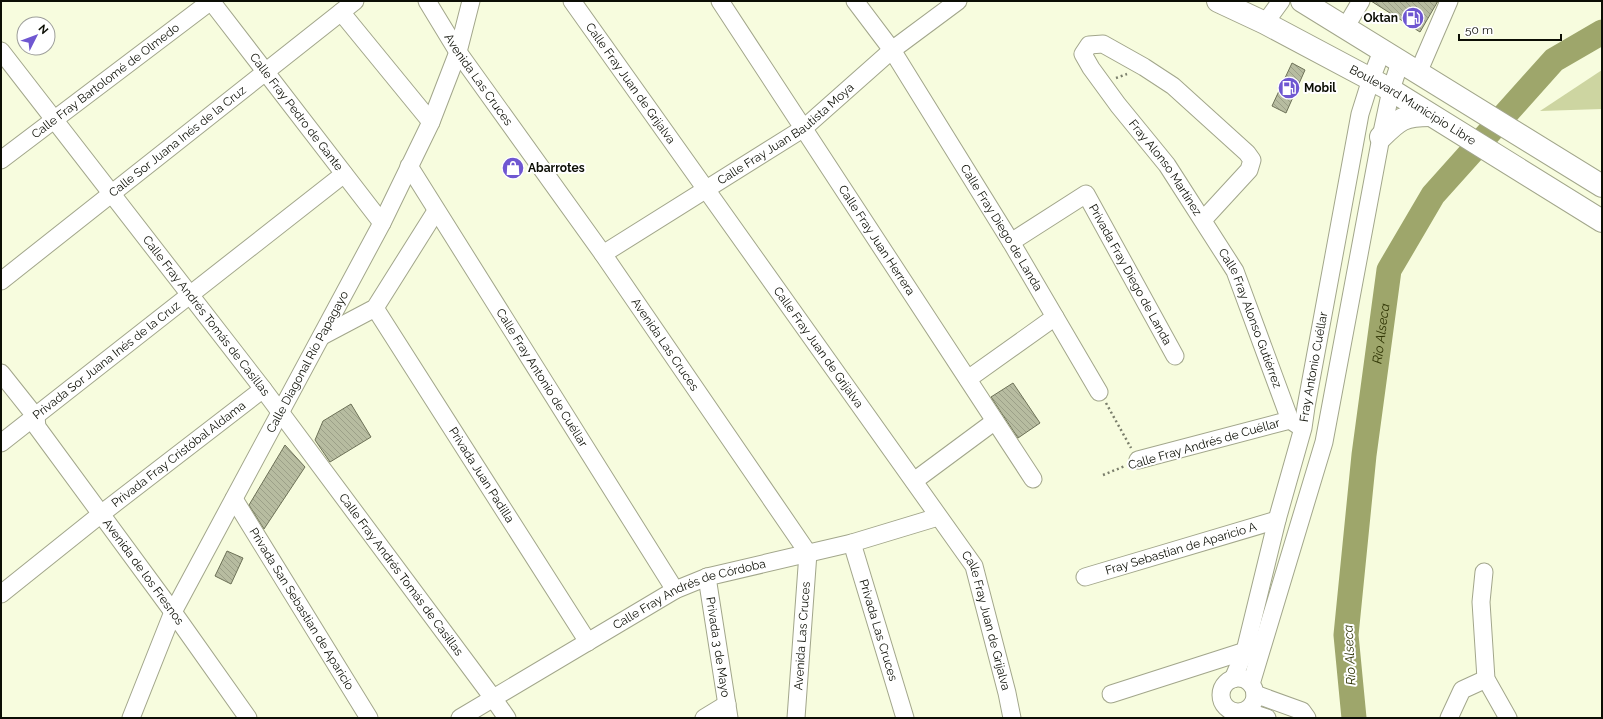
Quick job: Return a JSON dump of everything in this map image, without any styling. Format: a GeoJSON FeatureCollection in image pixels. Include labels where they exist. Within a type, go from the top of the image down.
{"type":"FeatureCollection","features":[{"type":"Feature","properties":{"kind":"main road","name":"Boulevard Municipio Libre"},"geometry":{"type":"LineString","coordinates":[[1218,1],[1265,23],[1391,90],[1602,221]]}},
{"type":"Feature","properties":{"kind":"main road"},"geometry":{"type":"LineString","coordinates":[[1302,1],[1602,186]]}},
{"type":"Feature","properties":{"kind":"main road"},"geometry":{"type":"LineString","coordinates":[[1381,137],[1395,123],[1407,116],[1430,115]]}},
{"type":"Feature","properties":{"kind":"street","name":"Calle Fray Pedro de Gante"},"geometry":{"type":"LineString","coordinates":[[211,1],[382,223]]}},
{"type":"Feature","properties":{"kind":"street","name":"Calle Fray Bartolomé de Olmedo"},"geometry":{"type":"LineString","coordinates":[[1,160],[211,1]]}},
{"type":"Feature","properties":{"kind":"street","name":"Calle Sor Juana Inés de la Cruz"},"geometry":{"type":"LineString","coordinates":[[1,281],[355,1]]}},
{"type":"Feature","properties":{"kind":"street","name":"Avenida Las Cruces"},"geometry":{"type":"LineString","coordinates":[[427,1],[458,52],[603,254],[808,553],[796,718]]}},
{"type":"Feature","properties":{"kind":"street","name":"Calle Diagonal Río Papagayo"},"geometry":{"type":"LineString","coordinates":[[131,718],[173,612],[382,223],[408,166],[431,122],[458,52],[471,1]]}},
{"type":"Feature","properties":{"kind":"street","name":"Calle Fray Juan de Grijalva"},"geometry":{"type":"LineString","coordinates":[[572,1],[974,566],[1007,693],[1012,718]]}},
{"type":"Feature","properties":{"kind":"street","name":"Calle Fray Juan Herrera"},"geometry":{"type":"LineString","coordinates":[[720,1],[1033,479]]}},
{"type":"Feature","properties":{"kind":"street","name":"Calle Fray Diego de Landa"},"geometry":{"type":"LineString","coordinates":[[855,1],[892,50],[1011,242],[1099,392]]}},
{"type":"Feature","properties":{"kind":"street","name":"Calle Fray Juan Bautista Moya"},"geometry":{"type":"LineString","coordinates":[[603,254],[804,128],[892,50],[958,1]]}},
{"type":"Feature","properties":{"kind":"street"},"geometry":{"type":"LineString","coordinates":[[1265,23],[1280,1]]}},
{"type":"Feature","properties":{"kind":"street"},"geometry":{"type":"LineString","coordinates":[[1345,28],[1361,1]]}},
{"type":"Feature","properties":{"kind":"street"},"geometry":{"type":"LineString","coordinates":[[1418,73],[1449,1]]}},
{"type":"Feature","properties":{"kind":"street"},"geometry":{"type":"LineString","coordinates":[[341,12],[431,122]]}},
{"type":"Feature","properties":{"kind":"street","name":"Fray Alonso Martínez"},"geometry":{"type":"LineString","coordinates":[[1103,44],[1144,67],[1173,86],[1247,153],[1252,160],[1249,170],[1203,220],[1167,165],[1104,86],[1083,54],[1089,46],[1103,44]]}},
{"type":"Feature","properties":{"kind":"street","name":"Calle Fray Andrés Tomás de Casillas"},"geometry":{"type":"LineString","coordinates":[[1,51],[263,389],[507,718]]}},
{"type":"Feature","properties":{"kind":"street","name":"Fray Antonio Cuéllar"},"geometry":{"type":"LineString","coordinates":[[1233,679],[1245,651],[1277,520],[1297,424],[1306,407],[1360,114],[1370,79],[1391,57]]}},
{"type":"Feature","properties":{"kind":"street","name":"Fray Antonio Cuéllar"},"geometry":{"type":"LineString","coordinates":[[1253,689],[1324,442],[1391,90],[1391,57]]}},
{"type":"Feature","properties":{"kind":"street","name":"Calle Fray Antonio de Cuéllar"},"geometry":{"type":"LineString","coordinates":[[408,166],[675,590]]}},
{"type":"Feature","properties":{"kind":"street","name":"Privada Sor Juana Inés de la Cruz"},"geometry":{"type":"LineString","coordinates":[[1,443],[33,422],[189,294],[344,174]]}},
{"type":"Feature","properties":{"kind":"street","name":"Privada Fray Diego de Landa"},"geometry":{"type":"LineString","coordinates":[[1011,242],[1086,194],[1175,356]]}},
{"type":"Feature","properties":{"kind":"street"},"geometry":{"type":"LineString","coordinates":[[322,336],[375,308],[436,211]]}},
{"type":"Feature","properties":{"kind":"street","name":"Calle Fray Alonso Gutiérrez"},"geometry":{"type":"LineString","coordinates":[[1203,220],[1235,271],[1297,424]]}},
{"type":"Feature","properties":{"kind":"street","name":"Privada Juan Padilla"},"geometry":{"type":"LineString","coordinates":[[375,308],[588,642]]}},
{"type":"Feature","properties":{"kind":"street"},"geometry":{"type":"LineString","coordinates":[[968,379],[1055,317]]}},
{"type":"Feature","properties":{"kind":"street","name":"Avenida de los Fresnos"},"geometry":{"type":"LineString","coordinates":[[1,373],[33,422],[173,612],[248,718]]}},
{"type":"Feature","properties":{"kind":"street","name":"Avenida de los Fresnos"},"geometry":{"type":"LineString","coordinates":[[1,389],[33,422]]}},
{"type":"Feature","properties":{"kind":"street","name":"Privada Fray Cristóbal Aldama"},"geometry":{"type":"LineString","coordinates":[[1,594],[101,514],[263,389]]}},
{"type":"Feature","properties":{"kind":"street"},"geometry":{"type":"LineString","coordinates":[[914,481],[995,421]]}},
{"type":"Feature","properties":{"kind":"street","name":"Calle Fray Andrés de Cuéllar"},"geometry":{"type":"LineString","coordinates":[[1138,460],[1297,424]]}},
{"type":"Feature","properties":{"kind":"street","name":"Privada San Sebastian de Aparicio"},"geometry":{"type":"LineString","coordinates":[[234,499],[369,718]]}},
{"type":"Feature","properties":{"kind":"street","name":"Calle Fray Andrés de Córdoba"},"geometry":{"type":"LineString","coordinates":[[460,718],[675,590],[707,577],[852,543],[938,517]]}},
{"type":"Feature","properties":{"kind":"street","name":"Fray Sebastian de Aparicio A"},"geometry":{"type":"LineString","coordinates":[[1085,577],[1277,520]]}},
{"type":"Feature","properties":{"kind":"street","name":"Privada Las Cruces"},"geometry":{"type":"LineString","coordinates":[[852,543],[905,718]]}},
{"type":"Feature","properties":{"kind":"street"},"geometry":{"type":"LineString","coordinates":[[1484,572],[1481,602],[1486,679],[1508,718]]}},
{"type":"Feature","properties":{"kind":"street","name":"Privada 3 de Mayo"},"geometry":{"type":"LineString","coordinates":[[707,577],[728,711]]}},
{"type":"Feature","properties":{"kind":"street"},"geometry":{"type":"LineString","coordinates":[[1111,694],[1245,651]]}},
{"type":"Feature","properties":{"kind":"street"},"geometry":{"type":"LineString","coordinates":[[1267,718],[1235,713],[1226,707],[1221,696],[1224,685],[1233,679],[1243,679],[1253,689],[1302,711],[1307,718]]}},
{"type":"Feature","properties":{"kind":"street"},"geometry":{"type":"LineString","coordinates":[[1449,718],[1462,690],[1486,679]]}},
{"type":"Feature","properties":{"kind":"street"},"geometry":{"type":"LineString","coordinates":[[1235,713],[1253,704],[1253,689]]}},
{"type":"Feature","properties":{"kind":"street"},"geometry":{"type":"LineString","coordinates":[[704,718],[728,711]]}},
{"type":"Feature","properties":{"kind":"path"},"geometry":{"type":"LineString","coordinates":[[1104,86],[1113,79],[1144,67]]}},
{"type":"Feature","properties":{"kind":"path"},"geometry":{"type":"LineString","coordinates":[[1099,392],[1138,460]]}},
{"type":"Feature","properties":{"kind":"path","name":"Calle Fray Andrés de Cuéllar"},"geometry":{"type":"LineString","coordinates":[[1103,475],[1138,460]]}},
{"type":"Feature","properties":{"kind":"green space"},"geometry":{"type":"Polygon","coordinates":[[[1602,70],[1602,109],[1540,111],[1602,70]]]}},
{"type":"Feature","properties":{"kind":"building","name":"Oktan"},"geometry":{"type":"Polygon","coordinates":[[[1371,1],[1438,1],[1420,32],[1371,1]]]}},
{"type":"Feature","properties":{"kind":"building","name":"Mobil"},"geometry":{"type":"Polygon","coordinates":[[[1292,63],[1305,70],[1286,113],[1272,106],[1292,63]]]}},
{"type":"Feature","properties":{"kind":"building"},"geometry":{"type":"Polygon","coordinates":[[[1013,383],[1040,423],[1018,438],[991,397],[1013,383]]]}},
{"type":"Feature","properties":{"kind":"building"},"geometry":{"type":"Polygon","coordinates":[[[351,404],[371,437],[330,462],[315,440],[323,421],[351,404]]]}},
{"type":"Feature","properties":{"kind":"building"},"geometry":{"type":"Polygon","coordinates":[[[285,445],[305,467],[264,529],[249,505],[285,445]]]}},
{"type":"Feature","properties":{"kind":"building"},"geometry":{"type":"Polygon","coordinates":[[[227,551],[243,558],[231,584],[215,576],[227,551]]]}},
{"type":"Feature","properties":{"kind":"waterway","name":"Rio Alseca"},"geometry":{"type":"LineString","coordinates":[[1354,718],[1346,635],[1364,455],[1389,270],[1433,195],[1554,60],[1602,32]]}},
{"type":"Feature","properties":{"kind":"place","name":"Oktan"},"geometry":{"type":"Point","coordinates":[1413,18]}},
{"type":"Feature","properties":{"kind":"place","name":"Mobil"},"geometry":{"type":"Point","coordinates":[1289,88]}},
{"type":"Feature","properties":{"kind":"place","name":"Abarrotes"},"geometry":{"type":"Point","coordinates":[513,168]}}]}
